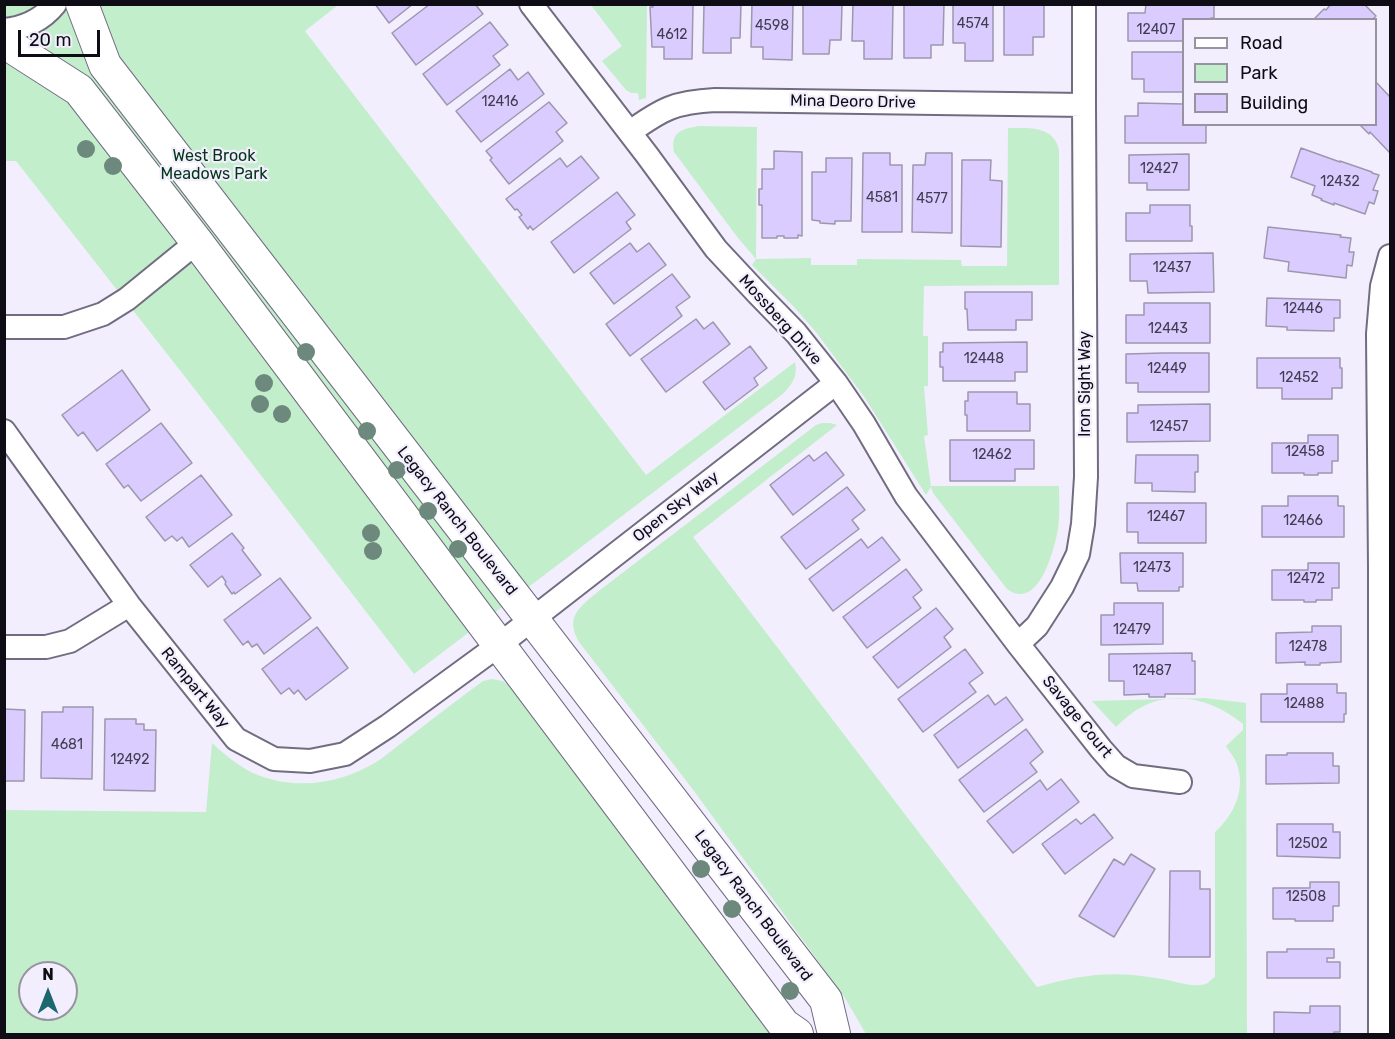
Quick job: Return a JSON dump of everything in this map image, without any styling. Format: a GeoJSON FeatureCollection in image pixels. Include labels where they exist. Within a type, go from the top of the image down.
{"type":"FeatureCollection","features":[{"type":"Feature","properties":{"kind":"street"},"geometry":{"type":"LineString","coordinates":[[4,30],[28,25],[47,13],[55,4]]}},
{"type":"Feature","properties":{"kind":"street","name":"Legacy Ranch Boulevard"},"geometry":{"type":"LineString","coordinates":[[82,4],[105,65],[504,582],[516,632],[784,1025],[797,1035]]}},
{"type":"Feature","properties":{"kind":"street","name":"Mossberg Drive"},"geometry":{"type":"LineString","coordinates":[[531,4],[630,132],[716,249],[796,333],[836,383],[864,424],[906,496],[1018,644]]}},
{"type":"Feature","properties":{"kind":"street","name":"Iron Sight Way"},"geometry":{"type":"LineString","coordinates":[[1018,644],[1037,626],[1062,587],[1078,554],[1083,524],[1086,477],[1084,4]]}},
{"type":"Feature","properties":{"kind":"street","name":"Legacy Ranch Boulevard"},"geometry":{"type":"LineString","coordinates":[[4,42],[79,90],[197,242],[516,632],[826,1000],[834,1035]]}},
{"type":"Feature","properties":{"kind":"street","name":"Mina Deoro Drive"},"geometry":{"type":"LineString","coordinates":[[630,132],[659,113],[692,101],[1084,105]]}},
{"type":"Feature","properties":{"kind":"street"},"geometry":{"type":"LineString","coordinates":[[4,327],[64,327],[103,314],[127,300],[197,242]]}},
{"type":"Feature","properties":{"kind":"street"},"geometry":{"type":"LineString","coordinates":[[1380,1035],[1385,775],[1378,334],[1382,286],[1390,256]]}},
{"type":"Feature","properties":{"kind":"street","name":"Open Sky Way"},"geometry":{"type":"LineString","coordinates":[[516,632],[836,383]]}},
{"type":"Feature","properties":{"kind":"street","name":"Rampart Way"},"geometry":{"type":"LineString","coordinates":[[4,431],[129,605],[236,739],[274,759],[310,761],[345,754],[388,726],[516,632]]}},
{"type":"Feature","properties":{"kind":"street"},"geometry":{"type":"LineString","coordinates":[[4,647],[46,647],[70,641],[129,605]]}},
{"type":"Feature","properties":{"kind":"street","name":"Savage Court"},"geometry":{"type":"LineString","coordinates":[[1018,644],[1116,766],[1133,776],[1180,782]]}},
{"type":"Feature","properties":{"kind":"green space","name":"West Brook Meadows Park"},"geometry":{"type":"Polygon","coordinates":[[[5,5],[338,5],[305,31],[646,475],[795,362],[794,379],[784,393],[414,674],[16,161],[5,161],[5,5]]]}},
{"type":"Feature","properties":{"kind":"green space"},"geometry":{"type":"Polygon","coordinates":[[[591,5],[647,5],[646,98],[639,100],[638,93],[626,90],[602,61],[622,46],[591,5]]]}},
{"type":"Feature","properties":{"kind":"green space"},"geometry":{"type":"Polygon","coordinates":[[[699,126],[757,127],[756,259],[674,152],[673,145],[676,136],[683,130],[699,126]]]}},
{"type":"Feature","properties":{"kind":"green space"},"geometry":{"type":"Polygon","coordinates":[[[1008,128],[1039,130],[1052,136],[1059,150],[1059,285],[924,286],[923,336],[928,336],[928,386],[924,386],[928,435],[924,436],[931,486],[1059,486],[1059,518],[1056,539],[1043,576],[1036,586],[1027,592],[1018,594],[1007,589],[933,493],[931,487],[926,495],[865,398],[816,332],[752,265],[756,259],[811,258],[811,265],[857,265],[857,259],[961,260],[962,266],[1007,266],[1008,128]]]}},
{"type":"Feature","properties":{"kind":"green space"},"geometry":{"type":"Polygon","coordinates":[[[822,423],[837,425],[693,537],[1037,987],[1084,976],[1114,974],[1145,976],[1197,985],[1208,983],[1215,977],[1215,832],[1228,818],[1237,800],[1239,772],[1226,746],[1243,730],[1243,724],[1208,704],[1183,699],[1205,698],[1246,703],[1247,1034],[866,1034],[845,998],[694,791],[579,642],[573,625],[574,618],[587,601],[816,425],[822,423]]]}},
{"type":"Feature","properties":{"kind":"green space"},"geometry":{"type":"Polygon","coordinates":[[[492,679],[503,681],[509,686],[613,817],[771,1034],[5,1034],[5,810],[206,812],[212,743],[239,765],[265,778],[282,782],[316,783],[350,775],[366,768],[483,681],[492,679]]]}},
{"type":"Feature","properties":{"kind":"green space"},"geometry":{"type":"Polygon","coordinates":[[[1167,699],[1138,709],[1116,727],[1092,701],[1167,699]]]}},
{"type":"Feature","properties":{"kind":"building"},"geometry":{"type":"Polygon","coordinates":[[[375,4],[413,4],[389,23],[375,4]]]}},
{"type":"Feature","properties":{"kind":"building"},"geometry":{"type":"Polygon","coordinates":[[[430,4],[475,4],[483,14],[416,65],[392,33],[430,4]]]}},
{"type":"Feature","properties":{"kind":"building"},"geometry":{"type":"Polygon","coordinates":[[[653,4],[693,4],[692,59],[664,59],[664,47],[652,47],[650,7],[653,7],[653,4]]]}},
{"type":"Feature","properties":{"kind":"building"},"geometry":{"type":"Polygon","coordinates":[[[704,4],[741,4],[740,38],[731,38],[731,53],[703,53],[704,4]]]}},
{"type":"Feature","properties":{"kind":"building"},"geometry":{"type":"Polygon","coordinates":[[[752,4],[793,4],[792,60],[763,59],[763,47],[751,47],[752,4]]]}},
{"type":"Feature","properties":{"kind":"building"},"geometry":{"type":"Polygon","coordinates":[[[803,4],[842,4],[841,40],[830,40],[829,54],[803,54],[803,4]]]}},
{"type":"Feature","properties":{"kind":"building"},"geometry":{"type":"Polygon","coordinates":[[[853,4],[893,4],[892,59],[864,59],[864,41],[852,41],[853,4]]]}},
{"type":"Feature","properties":{"kind":"building"},"geometry":{"type":"Polygon","coordinates":[[[904,4],[944,4],[943,45],[931,45],[931,58],[904,58],[904,4]]]}},
{"type":"Feature","properties":{"kind":"building"},"geometry":{"type":"Polygon","coordinates":[[[953,4],[993,4],[993,61],[965,61],[965,43],[953,43],[953,4]]]}},
{"type":"Feature","properties":{"kind":"building"},"geometry":{"type":"Polygon","coordinates":[[[1004,4],[1044,4],[1044,37],[1033,37],[1033,55],[1004,55],[1004,4]]]}},
{"type":"Feature","properties":{"kind":"building"},"geometry":{"type":"Polygon","coordinates":[[[1146,4],[1214,4],[1214,18],[1182,18],[1182,41],[1128,41],[1128,13],[1145,13],[1146,4]]]}},
{"type":"Feature","properties":{"kind":"building"},"geometry":{"type":"Polygon","coordinates":[[[1331,4],[1368,4],[1366,6],[1376,16],[1374,18],[1315,18],[1324,9],[1326,10],[1331,4]]]}},
{"type":"Feature","properties":{"kind":"building"},"geometry":{"type":"Polygon","coordinates":[[[490,22],[508,45],[493,56],[500,65],[447,105],[423,74],[490,22]]]}},
{"type":"Feature","properties":{"kind":"building"},"geometry":{"type":"Polygon","coordinates":[[[1132,52],[1182,52],[1182,92],[1144,92],[1144,79],[1132,79],[1132,52]]]}},
{"type":"Feature","properties":{"kind":"building"},"geometry":{"type":"Polygon","coordinates":[[[510,69],[518,80],[528,72],[544,94],[481,142],[456,111],[510,69]]]}},
{"type":"Feature","properties":{"kind":"building"},"geometry":{"type":"Polygon","coordinates":[[[1377,83],[1390,97],[1390,153],[1370,132],[1369,134],[1361,126],[1377,126],[1377,83]]]}},
{"type":"Feature","properties":{"kind":"building"},"geometry":{"type":"Polygon","coordinates":[[[549,102],[567,123],[556,132],[563,141],[509,184],[490,160],[492,158],[486,151],[549,102]]]}},
{"type":"Feature","properties":{"kind":"building"},"geometry":{"type":"Polygon","coordinates":[[[1138,103],[1182,104],[1182,126],[1206,126],[1206,143],[1125,143],[1125,116],[1138,116],[1138,103]]]}},
{"type":"Feature","properties":{"kind":"building"},"geometry":{"type":"Polygon","coordinates":[[[1301,148],[1379,175],[1373,190],[1378,191],[1374,204],[1369,202],[1365,214],[1334,203],[1334,205],[1312,195],[1315,186],[1291,177],[1301,148]]]}},
{"type":"Feature","properties":{"kind":"building"},"geometry":{"type":"Polygon","coordinates":[[[774,151],[802,152],[802,236],[798,235],[798,238],[777,236],[777,238],[762,238],[762,205],[759,205],[759,189],[762,189],[762,169],[774,169],[774,151]]]}},
{"type":"Feature","properties":{"kind":"building"},"geometry":{"type":"Polygon","coordinates":[[[863,153],[890,153],[890,165],[902,165],[902,232],[862,232],[863,153]]]}},
{"type":"Feature","properties":{"kind":"building"},"geometry":{"type":"Polygon","coordinates":[[[926,153],[952,153],[952,233],[912,232],[913,165],[925,165],[926,153]]]}},
{"type":"Feature","properties":{"kind":"building"},"geometry":{"type":"Polygon","coordinates":[[[1189,154],[1189,190],[1147,190],[1147,183],[1129,183],[1129,155],[1189,154]]]}},
{"type":"Feature","properties":{"kind":"building"},"geometry":{"type":"Polygon","coordinates":[[[581,156],[599,178],[533,230],[530,226],[528,229],[519,217],[522,215],[506,199],[560,158],[567,167],[581,156]]]}},
{"type":"Feature","properties":{"kind":"building"},"geometry":{"type":"Polygon","coordinates":[[[826,158],[852,158],[851,221],[835,221],[835,224],[812,220],[812,172],[826,172],[826,158]]]}},
{"type":"Feature","properties":{"kind":"building"},"geometry":{"type":"Polygon","coordinates":[[[962,160],[991,160],[990,180],[1002,181],[1001,247],[961,246],[962,160]]]}},
{"type":"Feature","properties":{"kind":"building"},"geometry":{"type":"Polygon","coordinates":[[[617,192],[635,215],[626,222],[631,229],[574,273],[551,242],[617,192]]]}},
{"type":"Feature","properties":{"kind":"building"},"geometry":{"type":"Polygon","coordinates":[[[1150,205],[1190,205],[1192,241],[1126,241],[1126,213],[1150,213],[1150,205]]]}},
{"type":"Feature","properties":{"kind":"building"},"geometry":{"type":"Polygon","coordinates":[[[1268,227],[1351,238],[1349,252],[1354,252],[1352,266],[1347,265],[1346,278],[1288,271],[1289,262],[1264,258],[1268,227]]]}},
{"type":"Feature","properties":{"kind":"building"},"geometry":{"type":"Polygon","coordinates":[[[630,243],[637,252],[649,243],[666,265],[614,304],[590,273],[630,243]]]}},
{"type":"Feature","properties":{"kind":"building"},"geometry":{"type":"Polygon","coordinates":[[[1213,253],[1214,292],[1148,293],[1147,281],[1130,281],[1130,254],[1213,253]]]}},
{"type":"Feature","properties":{"kind":"building"},"geometry":{"type":"Polygon","coordinates":[[[672,274],[690,297],[676,307],[682,316],[630,356],[606,324],[672,274]]]}},
{"type":"Feature","properties":{"kind":"building"},"geometry":{"type":"Polygon","coordinates":[[[965,292],[1032,292],[1032,320],[1016,320],[1016,330],[968,330],[965,292]]]}},
{"type":"Feature","properties":{"kind":"building"},"geometry":{"type":"Polygon","coordinates":[[[1267,298],[1340,300],[1340,318],[1334,318],[1334,331],[1287,330],[1287,327],[1266,326],[1267,298]]]}},
{"type":"Feature","properties":{"kind":"building"},"geometry":{"type":"Polygon","coordinates":[[[1144,303],[1210,303],[1210,343],[1126,343],[1126,315],[1144,315],[1144,303]]]}},
{"type":"Feature","properties":{"kind":"building"},"geometry":{"type":"Polygon","coordinates":[[[696,319],[704,329],[713,322],[730,344],[666,392],[641,359],[696,319]]]}},
{"type":"Feature","properties":{"kind":"building"},"geometry":{"type":"Polygon","coordinates":[[[1027,342],[1027,372],[1015,372],[1015,381],[943,381],[940,352],[943,352],[943,343],[1027,342]]]}},
{"type":"Feature","properties":{"kind":"building"},"geometry":{"type":"Polygon","coordinates":[[[750,346],[767,368],[754,378],[758,385],[725,410],[703,382],[750,346]]]}},
{"type":"Feature","properties":{"kind":"building"},"geometry":{"type":"Polygon","coordinates":[[[1209,353],[1209,392],[1138,392],[1138,383],[1126,383],[1126,354],[1209,353]]]}},
{"type":"Feature","properties":{"kind":"building"},"geometry":{"type":"Polygon","coordinates":[[[1257,358],[1340,358],[1342,388],[1332,388],[1332,399],[1282,399],[1282,388],[1257,388],[1257,358]]]}},
{"type":"Feature","properties":{"kind":"building"},"geometry":{"type":"Polygon","coordinates":[[[122,370],[150,410],[97,451],[83,432],[78,436],[62,415],[122,370]]]}},
{"type":"Feature","properties":{"kind":"building"},"geometry":{"type":"Polygon","coordinates":[[[968,392],[1017,392],[1017,404],[1030,404],[1030,431],[967,431],[965,401],[968,401],[968,392]]]}},
{"type":"Feature","properties":{"kind":"building"},"geometry":{"type":"Polygon","coordinates":[[[1210,404],[1210,441],[1127,442],[1127,413],[1138,413],[1138,405],[1210,404]]]}},
{"type":"Feature","properties":{"kind":"building"},"geometry":{"type":"Polygon","coordinates":[[[161,423],[192,463],[141,501],[128,485],[124,488],[106,464],[161,423]]]}},
{"type":"Feature","properties":{"kind":"building"},"geometry":{"type":"Polygon","coordinates":[[[1308,435],[1338,435],[1338,461],[1332,461],[1332,473],[1304,475],[1304,473],[1272,473],[1272,443],[1308,443],[1308,435]]]}},
{"type":"Feature","properties":{"kind":"building"},"geometry":{"type":"Polygon","coordinates":[[[950,440],[1034,440],[1034,469],[1015,469],[1015,481],[950,481],[950,440]]]}},
{"type":"Feature","properties":{"kind":"building"},"geometry":{"type":"Polygon","coordinates":[[[826,452],[844,475],[793,515],[770,485],[809,455],[814,461],[826,452]]]}},
{"type":"Feature","properties":{"kind":"building"},"geometry":{"type":"Polygon","coordinates":[[[1136,455],[1198,455],[1195,492],[1152,491],[1152,483],[1135,483],[1136,455]]]}},
{"type":"Feature","properties":{"kind":"building"},"geometry":{"type":"Polygon","coordinates":[[[201,475],[232,515],[189,547],[182,537],[177,541],[172,536],[165,541],[146,517],[201,475]]]}},
{"type":"Feature","properties":{"kind":"building"},"geometry":{"type":"Polygon","coordinates":[[[847,487],[865,510],[852,520],[859,529],[806,569],[781,537],[847,487]]]}},
{"type":"Feature","properties":{"kind":"building"},"geometry":{"type":"Polygon","coordinates":[[[1288,496],[1338,496],[1338,506],[1344,506],[1344,537],[1262,537],[1262,506],[1288,506],[1288,496]]]}},
{"type":"Feature","properties":{"kind":"building"},"geometry":{"type":"Polygon","coordinates":[[[1127,503],[1206,503],[1206,543],[1138,543],[1138,532],[1127,532],[1127,503]]]}},
{"type":"Feature","properties":{"kind":"building"},"geometry":{"type":"Polygon","coordinates":[[[232,533],[261,575],[235,594],[234,592],[232,594],[222,576],[208,587],[190,565],[232,533]]]}},
{"type":"Feature","properties":{"kind":"building"},"geometry":{"type":"Polygon","coordinates":[[[882,537],[900,560],[833,611],[809,579],[861,539],[868,548],[882,537]]]}},
{"type":"Feature","properties":{"kind":"building"},"geometry":{"type":"Polygon","coordinates":[[[1120,553],[1183,553],[1183,587],[1179,587],[1179,591],[1138,591],[1137,583],[1121,583],[1120,553]]]}},
{"type":"Feature","properties":{"kind":"building"},"geometry":{"type":"Polygon","coordinates":[[[1308,563],[1339,563],[1339,588],[1332,588],[1332,600],[1304,602],[1304,600],[1272,600],[1272,570],[1308,570],[1308,563]]]}},
{"type":"Feature","properties":{"kind":"building"},"geometry":{"type":"Polygon","coordinates":[[[906,569],[922,590],[913,597],[921,608],[867,648],[843,617],[906,569]]]}},
{"type":"Feature","properties":{"kind":"building"},"geometry":{"type":"Polygon","coordinates":[[[280,578],[311,618],[264,654],[257,644],[252,647],[248,641],[243,645],[224,620],[280,578]]]}},
{"type":"Feature","properties":{"kind":"building"},"geometry":{"type":"Polygon","coordinates":[[[1114,603],[1163,603],[1163,644],[1101,645],[1101,615],[1114,615],[1114,603]]]}},
{"type":"Feature","properties":{"kind":"building"},"geometry":{"type":"Polygon","coordinates":[[[936,608],[953,629],[944,637],[951,647],[898,688],[873,657],[936,608]]]}},
{"type":"Feature","properties":{"kind":"building"},"geometry":{"type":"Polygon","coordinates":[[[1312,626],[1341,626],[1341,662],[1320,663],[1320,665],[1305,665],[1305,662],[1276,663],[1276,633],[1312,632],[1312,626]]]}},
{"type":"Feature","properties":{"kind":"building"},"geometry":{"type":"Polygon","coordinates":[[[317,627],[348,668],[306,700],[298,690],[294,694],[289,688],[281,694],[262,669],[317,627]]]}},
{"type":"Feature","properties":{"kind":"building"},"geometry":{"type":"Polygon","coordinates":[[[965,649],[983,673],[969,683],[976,692],[923,732],[898,699],[965,649]]]}},
{"type":"Feature","properties":{"kind":"building"},"geometry":{"type":"Polygon","coordinates":[[[1192,653],[1192,661],[1195,661],[1195,694],[1165,694],[1165,697],[1149,697],[1149,694],[1124,695],[1124,681],[1109,681],[1109,654],[1192,653]]]}},
{"type":"Feature","properties":{"kind":"building"},"geometry":{"type":"Polygon","coordinates":[[[1287,684],[1337,684],[1337,693],[1346,693],[1344,722],[1261,722],[1261,694],[1287,694],[1287,684]]]}},
{"type":"Feature","properties":{"kind":"building"},"geometry":{"type":"Polygon","coordinates":[[[988,695],[995,705],[1006,697],[1023,720],[958,768],[934,735],[988,695]]]}},
{"type":"Feature","properties":{"kind":"building"},"geometry":{"type":"Polygon","coordinates":[[[63,707],[93,707],[92,779],[41,778],[42,712],[63,712],[63,707]]]}},
{"type":"Feature","properties":{"kind":"building"},"geometry":{"type":"Polygon","coordinates":[[[4,709],[25,710],[24,781],[4,781],[4,709]]]}},
{"type":"Feature","properties":{"kind":"building"},"geometry":{"type":"Polygon","coordinates":[[[105,719],[136,719],[136,724],[144,724],[144,730],[156,730],[155,791],[104,790],[105,719]]]}},
{"type":"Feature","properties":{"kind":"building"},"geometry":{"type":"Polygon","coordinates":[[[1026,729],[1043,752],[1030,763],[1037,772],[984,812],[959,780],[1026,729]]]}},
{"type":"Feature","properties":{"kind":"building"},"geometry":{"type":"Polygon","coordinates":[[[1287,753],[1333,753],[1333,766],[1339,766],[1339,783],[1266,784],[1266,755],[1287,755],[1287,753]]]}},
{"type":"Feature","properties":{"kind":"building"},"geometry":{"type":"Polygon","coordinates":[[[1061,779],[1079,802],[1013,853],[987,821],[1040,780],[1047,790],[1061,779]]]}},
{"type":"Feature","properties":{"kind":"building"},"geometry":{"type":"Polygon","coordinates":[[[1094,814],[1113,838],[1065,874],[1042,844],[1076,819],[1081,824],[1094,814]]]}},
{"type":"Feature","properties":{"kind":"building"},"geometry":{"type":"Polygon","coordinates":[[[1277,824],[1333,824],[1333,832],[1340,832],[1340,858],[1277,856],[1277,824]]]}},
{"type":"Feature","properties":{"kind":"building"},"geometry":{"type":"Polygon","coordinates":[[[1131,854],[1155,869],[1114,937],[1079,916],[1114,859],[1124,865],[1131,854]]]}},
{"type":"Feature","properties":{"kind":"building"},"geometry":{"type":"Polygon","coordinates":[[[1170,871],[1200,871],[1200,889],[1210,889],[1210,957],[1169,957],[1170,871]]]}},
{"type":"Feature","properties":{"kind":"building"},"geometry":{"type":"Polygon","coordinates":[[[1310,882],[1339,882],[1339,906],[1333,906],[1333,921],[1273,919],[1273,888],[1310,888],[1310,882]]]}},
{"type":"Feature","properties":{"kind":"building"},"geometry":{"type":"Polygon","coordinates":[[[1287,949],[1334,949],[1334,958],[1327,958],[1327,962],[1340,962],[1340,978],[1267,978],[1267,952],[1287,952],[1287,949]]]}},
{"type":"Feature","properties":{"kind":"building"},"geometry":{"type":"Polygon","coordinates":[[[1310,1006],[1340,1006],[1340,1032],[1334,1032],[1334,1034],[1274,1034],[1274,1012],[1310,1013],[1310,1006]]]}}]}
